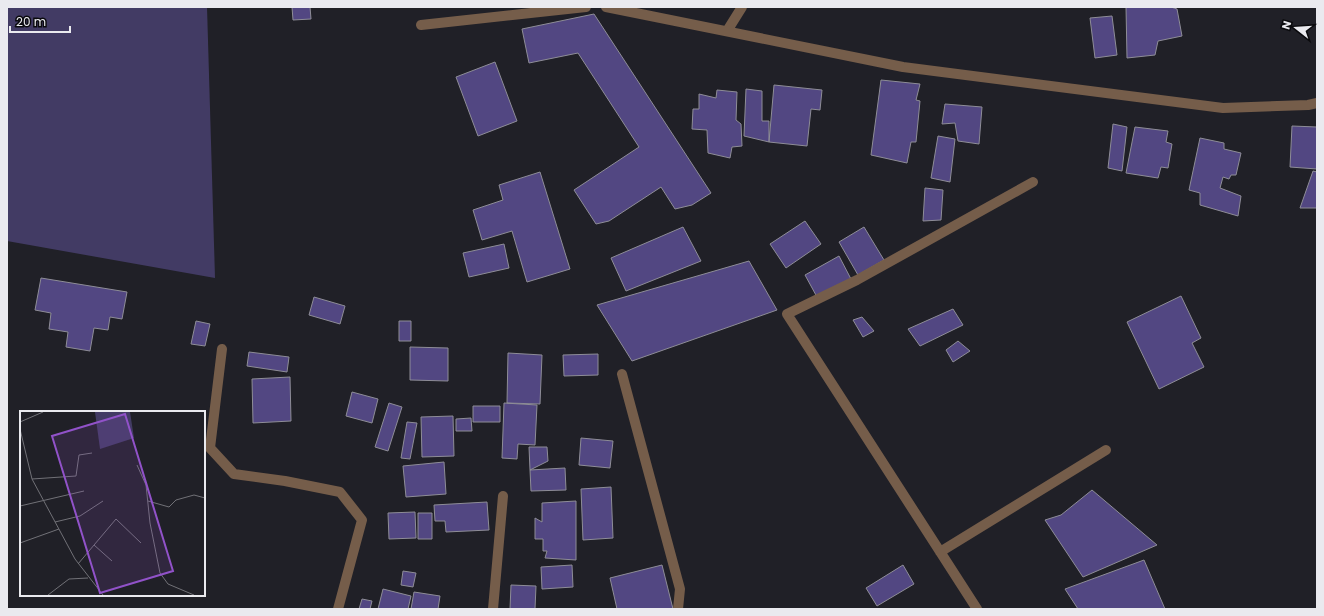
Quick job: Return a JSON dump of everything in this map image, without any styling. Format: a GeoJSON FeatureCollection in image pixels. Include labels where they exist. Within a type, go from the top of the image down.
{"type":"FeatureCollection","features":[{"type":"Feature","properties":{"kind":"street"},"geometry":{"type":"LineString","coordinates":[[421,25],[586,7]]}},
{"type":"Feature","properties":{"kind":"street"},"geometry":{"type":"LineString","coordinates":[[606,7],[903,67],[1223,108],[1308,105],[1317,103]]}},
{"type":"Feature","properties":{"kind":"street"},"geometry":{"type":"LineString","coordinates":[[726,31],[742,7]]}},
{"type":"Feature","properties":{"kind":"street"},"geometry":{"type":"LineString","coordinates":[[977,609],[787,314],[857,280],[1033,182]]}},
{"type":"Feature","properties":{"kind":"street"},"geometry":{"type":"LineString","coordinates":[[222,349],[210,448],[234,474],[286,481],[340,492],[362,520],[338,609]]}},
{"type":"Feature","properties":{"kind":"street"},"geometry":{"type":"LineString","coordinates":[[622,374],[680,589],[678,609]]}},
{"type":"Feature","properties":{"kind":"street"},"geometry":{"type":"LineString","coordinates":[[940,552],[1106,450]]}},
{"type":"Feature","properties":{"kind":"street"},"geometry":{"type":"LineString","coordinates":[[493,609],[503,496]]}},
{"type":"Feature","properties":{"kind":"shaded area"},"geometry":{"type":"Polygon","coordinates":[[[7,7],[207,7],[215,278],[7,241],[7,7]]]}},
{"type":"Feature","properties":{"kind":"building"},"geometry":{"type":"Polygon","coordinates":[[[292,7],[310,7],[311,19],[293,20],[292,7]]]}},
{"type":"Feature","properties":{"kind":"building"},"geometry":{"type":"Polygon","coordinates":[[[1126,7],[1171,7],[1177,9],[1182,36],[1158,41],[1155,55],[1127,58],[1126,7]]]}},
{"type":"Feature","properties":{"kind":"building"},"geometry":{"type":"Polygon","coordinates":[[[594,14],[711,193],[692,205],[675,209],[661,187],[609,221],[596,224],[574,190],[639,147],[578,53],[529,63],[522,29],[594,14]]]}},
{"type":"Feature","properties":{"kind":"building"},"geometry":{"type":"Polygon","coordinates":[[[1112,16],[1117,55],[1095,58],[1090,18],[1112,16]]]}},
{"type":"Feature","properties":{"kind":"building"},"geometry":{"type":"Polygon","coordinates":[[[495,62],[517,121],[478,136],[456,77],[495,62]]]}},
{"type":"Feature","properties":{"kind":"building"},"geometry":{"type":"Polygon","coordinates":[[[881,80],[920,84],[916,100],[920,101],[916,142],[911,142],[907,163],[871,155],[881,80]]]}},
{"type":"Feature","properties":{"kind":"building"},"geometry":{"type":"Polygon","coordinates":[[[774,85],[822,90],[820,110],[811,109],[807,146],[769,142],[774,85]]]}},
{"type":"Feature","properties":{"kind":"building"},"geometry":{"type":"Polygon","coordinates":[[[746,89],[762,91],[762,121],[769,121],[769,142],[744,136],[746,89]]]}},
{"type":"Feature","properties":{"kind":"building"},"geometry":{"type":"Polygon","coordinates":[[[717,90],[737,92],[736,120],[741,124],[742,146],[732,147],[730,158],[708,153],[707,130],[692,129],[693,109],[699,109],[699,94],[716,98],[717,90]]]}},
{"type":"Feature","properties":{"kind":"building"},"geometry":{"type":"Polygon","coordinates":[[[945,104],[982,107],[979,144],[958,141],[955,123],[942,124],[945,104]]]}},
{"type":"Feature","properties":{"kind":"building"},"geometry":{"type":"Polygon","coordinates":[[[1113,124],[1127,127],[1122,171],[1108,168],[1113,124]]]}},
{"type":"Feature","properties":{"kind":"building"},"geometry":{"type":"Polygon","coordinates":[[[1292,126],[1317,127],[1317,169],[1290,167],[1292,126]]]}},
{"type":"Feature","properties":{"kind":"building"},"geometry":{"type":"Polygon","coordinates":[[[1135,127],[1168,131],[1166,142],[1172,144],[1168,168],[1161,167],[1158,178],[1126,173],[1135,127]]]}},
{"type":"Feature","properties":{"kind":"building"},"geometry":{"type":"Polygon","coordinates":[[[938,136],[955,139],[950,182],[931,178],[938,136]]]}},
{"type":"Feature","properties":{"kind":"building"},"geometry":{"type":"Polygon","coordinates":[[[1200,138],[1224,143],[1224,149],[1241,153],[1236,175],[1231,175],[1229,179],[1223,177],[1220,188],[1241,196],[1238,216],[1200,205],[1200,193],[1189,190],[1200,138]]]}},
{"type":"Feature","properties":{"kind":"building"},"geometry":{"type":"Polygon","coordinates":[[[1313,171],[1317,172],[1317,208],[1300,208],[1313,171]]]}},
{"type":"Feature","properties":{"kind":"building"},"geometry":{"type":"Polygon","coordinates":[[[540,172],[570,269],[527,282],[512,231],[482,240],[473,210],[503,200],[499,185],[540,172]]]}},
{"type":"Feature","properties":{"kind":"building"},"geometry":{"type":"Polygon","coordinates":[[[925,188],[943,190],[941,220],[923,221],[925,188]]]}},
{"type":"Feature","properties":{"kind":"building"},"geometry":{"type":"Polygon","coordinates":[[[805,221],[821,244],[786,268],[770,244],[805,221]]]}},
{"type":"Feature","properties":{"kind":"building"},"geometry":{"type":"Polygon","coordinates":[[[683,227],[701,261],[626,291],[611,258],[683,227]]]}},
{"type":"Feature","properties":{"kind":"building"},"geometry":{"type":"Polygon","coordinates":[[[864,227],[884,260],[858,275],[839,242],[864,227]]]}},
{"type":"Feature","properties":{"kind":"building"},"geometry":{"type":"Polygon","coordinates":[[[504,244],[509,268],[469,277],[463,253],[504,244]]]}},
{"type":"Feature","properties":{"kind":"building"},"geometry":{"type":"Polygon","coordinates":[[[839,256],[851,279],[817,297],[805,275],[839,256]]]}},
{"type":"Feature","properties":{"kind":"building"},"geometry":{"type":"Polygon","coordinates":[[[749,261],[777,310],[632,361],[597,305],[749,261]]]}},
{"type":"Feature","properties":{"kind":"building"},"geometry":{"type":"Polygon","coordinates":[[[41,278],[127,292],[122,319],[110,317],[108,330],[94,328],[90,351],[66,347],[68,332],[49,329],[51,313],[35,310],[41,278]]]}},
{"type":"Feature","properties":{"kind":"building"},"geometry":{"type":"Polygon","coordinates":[[[1181,296],[1201,338],[1192,343],[1204,367],[1159,389],[1127,322],[1181,296]]]}},
{"type":"Feature","properties":{"kind":"building"},"geometry":{"type":"Polygon","coordinates":[[[314,297],[345,306],[340,324],[309,315],[314,297]]]}},
{"type":"Feature","properties":{"kind":"building"},"geometry":{"type":"Polygon","coordinates":[[[953,309],[963,325],[920,346],[908,329],[953,309]]]}},
{"type":"Feature","properties":{"kind":"building"},"geometry":{"type":"Polygon","coordinates":[[[862,317],[874,331],[863,337],[853,320],[862,317]]]}},
{"type":"Feature","properties":{"kind":"building"},"geometry":{"type":"Polygon","coordinates":[[[196,321],[210,324],[205,346],[191,344],[196,321]]]}},
{"type":"Feature","properties":{"kind":"building"},"geometry":{"type":"Polygon","coordinates":[[[399,321],[411,321],[411,341],[399,341],[399,321]]]}},
{"type":"Feature","properties":{"kind":"building"},"geometry":{"type":"Polygon","coordinates":[[[958,341],[970,351],[953,362],[946,350],[958,341]]]}},
{"type":"Feature","properties":{"kind":"building"},"geometry":{"type":"Polygon","coordinates":[[[410,347],[448,348],[448,381],[410,380],[410,347]]]}},
{"type":"Feature","properties":{"kind":"building"},"geometry":{"type":"Polygon","coordinates":[[[249,352],[289,357],[287,372],[247,366],[249,352]]]}},
{"type":"Feature","properties":{"kind":"building"},"geometry":{"type":"Polygon","coordinates":[[[508,353],[542,355],[540,404],[507,403],[508,353]]]}},
{"type":"Feature","properties":{"kind":"building"},"geometry":{"type":"Polygon","coordinates":[[[598,354],[598,375],[564,376],[563,355],[598,354]]]}},
{"type":"Feature","properties":{"kind":"building"},"geometry":{"type":"Polygon","coordinates":[[[290,377],[291,421],[253,423],[252,379],[290,377]]]}},
{"type":"Feature","properties":{"kind":"building"},"geometry":{"type":"Polygon","coordinates":[[[352,392],[378,399],[372,423],[346,416],[352,392]]]}},
{"type":"Feature","properties":{"kind":"building"},"geometry":{"type":"Polygon","coordinates":[[[389,403],[402,407],[388,451],[375,447],[389,403]]]}},
{"type":"Feature","properties":{"kind":"building"},"geometry":{"type":"Polygon","coordinates":[[[504,403],[537,405],[535,445],[518,444],[517,459],[502,458],[504,403]]]}},
{"type":"Feature","properties":{"kind":"building"},"geometry":{"type":"Polygon","coordinates":[[[473,406],[500,406],[500,422],[473,422],[473,406]]]}},
{"type":"Feature","properties":{"kind":"building"},"geometry":{"type":"Polygon","coordinates":[[[453,416],[454,456],[422,457],[421,417],[453,416]]]}},
{"type":"Feature","properties":{"kind":"building"},"geometry":{"type":"Polygon","coordinates":[[[471,418],[472,431],[456,431],[456,419],[471,418]]]}},
{"type":"Feature","properties":{"kind":"building"},"geometry":{"type":"Polygon","coordinates":[[[407,422],[417,423],[410,459],[401,458],[407,422]]]}},
{"type":"Feature","properties":{"kind":"building"},"geometry":{"type":"Polygon","coordinates":[[[581,438],[613,441],[610,468],[579,465],[581,438]]]}},
{"type":"Feature","properties":{"kind":"building"},"geometry":{"type":"Polygon","coordinates":[[[529,447],[547,447],[548,461],[530,470],[529,447]]]}},
{"type":"Feature","properties":{"kind":"building"},"geometry":{"type":"Polygon","coordinates":[[[444,462],[446,494],[406,497],[403,466],[444,462]]]}},
{"type":"Feature","properties":{"kind":"building"},"geometry":{"type":"Polygon","coordinates":[[[565,468],[566,490],[531,491],[530,470],[565,468]]]}},
{"type":"Feature","properties":{"kind":"building"},"geometry":{"type":"Polygon","coordinates":[[[611,487],[613,538],[583,540],[581,489],[611,487]]]}},
{"type":"Feature","properties":{"kind":"building"},"geometry":{"type":"Polygon","coordinates":[[[1092,490],[1157,545],[1083,577],[1045,520],[1061,515],[1092,490]]]}},
{"type":"Feature","properties":{"kind":"building"},"geometry":{"type":"Polygon","coordinates":[[[576,501],[576,560],[545,558],[547,551],[543,551],[543,539],[535,539],[535,518],[542,522],[542,503],[576,501]]]}},
{"type":"Feature","properties":{"kind":"building"},"geometry":{"type":"Polygon","coordinates":[[[487,502],[489,530],[446,532],[445,521],[435,521],[434,505],[487,502]]]}},
{"type":"Feature","properties":{"kind":"building"},"geometry":{"type":"Polygon","coordinates":[[[415,512],[416,538],[389,539],[388,513],[415,512]]]}},
{"type":"Feature","properties":{"kind":"building"},"geometry":{"type":"Polygon","coordinates":[[[418,513],[432,513],[432,539],[418,539],[418,513]]]}},
{"type":"Feature","properties":{"kind":"building"},"geometry":{"type":"Polygon","coordinates":[[[1144,560],[1165,609],[1078,609],[1065,589],[1144,560]]]}},
{"type":"Feature","properties":{"kind":"building"},"geometry":{"type":"Polygon","coordinates":[[[572,565],[573,587],[542,589],[541,567],[572,565]]]}},
{"type":"Feature","properties":{"kind":"building"},"geometry":{"type":"Polygon","coordinates":[[[662,565],[673,609],[617,609],[610,578],[662,565]]]}},
{"type":"Feature","properties":{"kind":"building"},"geometry":{"type":"Polygon","coordinates":[[[903,565],[914,584],[877,606],[866,588],[903,565]]]}},
{"type":"Feature","properties":{"kind":"building"},"geometry":{"type":"Polygon","coordinates":[[[403,571],[416,573],[413,587],[401,585],[403,571]]]}},
{"type":"Feature","properties":{"kind":"building"},"geometry":{"type":"Polygon","coordinates":[[[511,585],[536,586],[535,609],[510,609],[511,585]]]}},
{"type":"Feature","properties":{"kind":"building"},"geometry":{"type":"Polygon","coordinates":[[[383,589],[411,596],[408,609],[378,609],[383,589]]]}},
{"type":"Feature","properties":{"kind":"building"},"geometry":{"type":"Polygon","coordinates":[[[414,592],[440,596],[438,609],[411,609],[414,592]]]}},
{"type":"Feature","properties":{"kind":"building"},"geometry":{"type":"Polygon","coordinates":[[[362,599],[372,601],[370,609],[359,609],[362,599]]]}}]}
